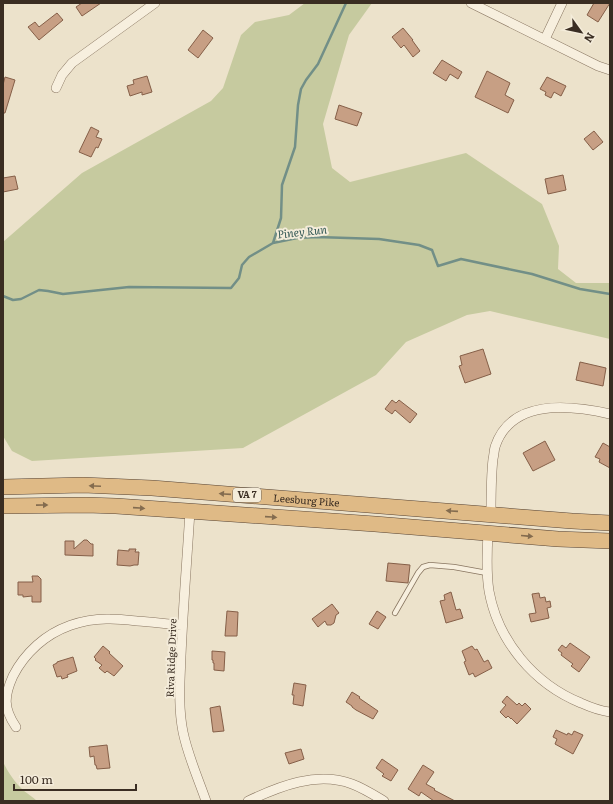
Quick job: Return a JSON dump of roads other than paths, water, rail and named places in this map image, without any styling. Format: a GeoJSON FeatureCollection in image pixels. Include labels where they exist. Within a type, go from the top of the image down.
{"type":"FeatureCollection","features":[{"type":"Feature","properties":{"kind":"highway","name":"Leesburg Pike"},"geometry":{"type":"LineString","coordinates":[[3,487],[84,485],[152,488],[606,523]]}},
{"type":"Feature","properties":{"kind":"highway","name":"Leesburg Pike"},"geometry":{"type":"LineString","coordinates":[[3,506],[116,506],[610,542]]}},
{"type":"Feature","properties":{"kind":"highway"},"geometry":{"type":"LineString","coordinates":[[488,533],[495,526],[506,524],[568,528],[606,523]]}},
{"type":"Feature","properties":{"kind":"street"},"geometry":{"type":"LineString","coordinates":[[56,88],[62,75],[72,63],[156,3]]}},
{"type":"Feature","properties":{"kind":"street"},"geometry":{"type":"LineString","coordinates":[[471,3],[598,66],[610,70]]}},
{"type":"Feature","properties":{"kind":"street"},"geometry":{"type":"LineString","coordinates":[[545,39],[562,3]]}},
{"type":"Feature","properties":{"kind":"street"},"geometry":{"type":"LineString","coordinates":[[491,514],[492,466],[495,447],[502,432],[515,418],[533,410],[558,407],[590,409],[610,414]]}},
{"type":"Feature","properties":{"kind":"street","name":"Riva Ridge Drive"},"geometry":{"type":"LineString","coordinates":[[190,511],[182,625],[180,700],[183,732],[206,801]]}},
{"type":"Feature","properties":{"kind":"street"},"geometry":{"type":"LineString","coordinates":[[488,533],[487,573],[490,593],[494,611],[509,642],[523,661],[544,682],[573,700],[590,707],[610,712]]}},
{"type":"Feature","properties":{"kind":"street"},"geometry":{"type":"LineString","coordinates":[[16,727],[10,720],[7,712],[6,695],[8,687],[15,673],[31,650],[53,633],[73,624],[109,619],[182,625]]}},
{"type":"Feature","properties":{"kind":"street"},"geometry":{"type":"LineString","coordinates":[[248,801],[295,783],[322,779],[350,783],[384,801]]}},
{"type":"Feature","properties":{"kind":"lane"},"geometry":{"type":"LineString","coordinates":[[395,613],[423,567],[436,565],[487,573]]}},
{"type":"Feature","properties":{"kind":"waterway"},"geometry":{"type":"LineString","coordinates":[[273,243],[281,218],[282,185],[295,147],[298,105],[301,89],[318,64],[346,3]]}},
{"type":"Feature","properties":{"kind":"waterway","name":"Piney Run"},"geometry":{"type":"LineString","coordinates":[[3,296],[13,300],[21,299],[39,290],[63,294],[129,287],[231,288],[239,278],[242,265],[249,257],[273,243],[297,238],[317,237],[379,239],[419,245],[432,250],[438,266],[461,259],[532,274],[580,289],[610,294]]}}]}
